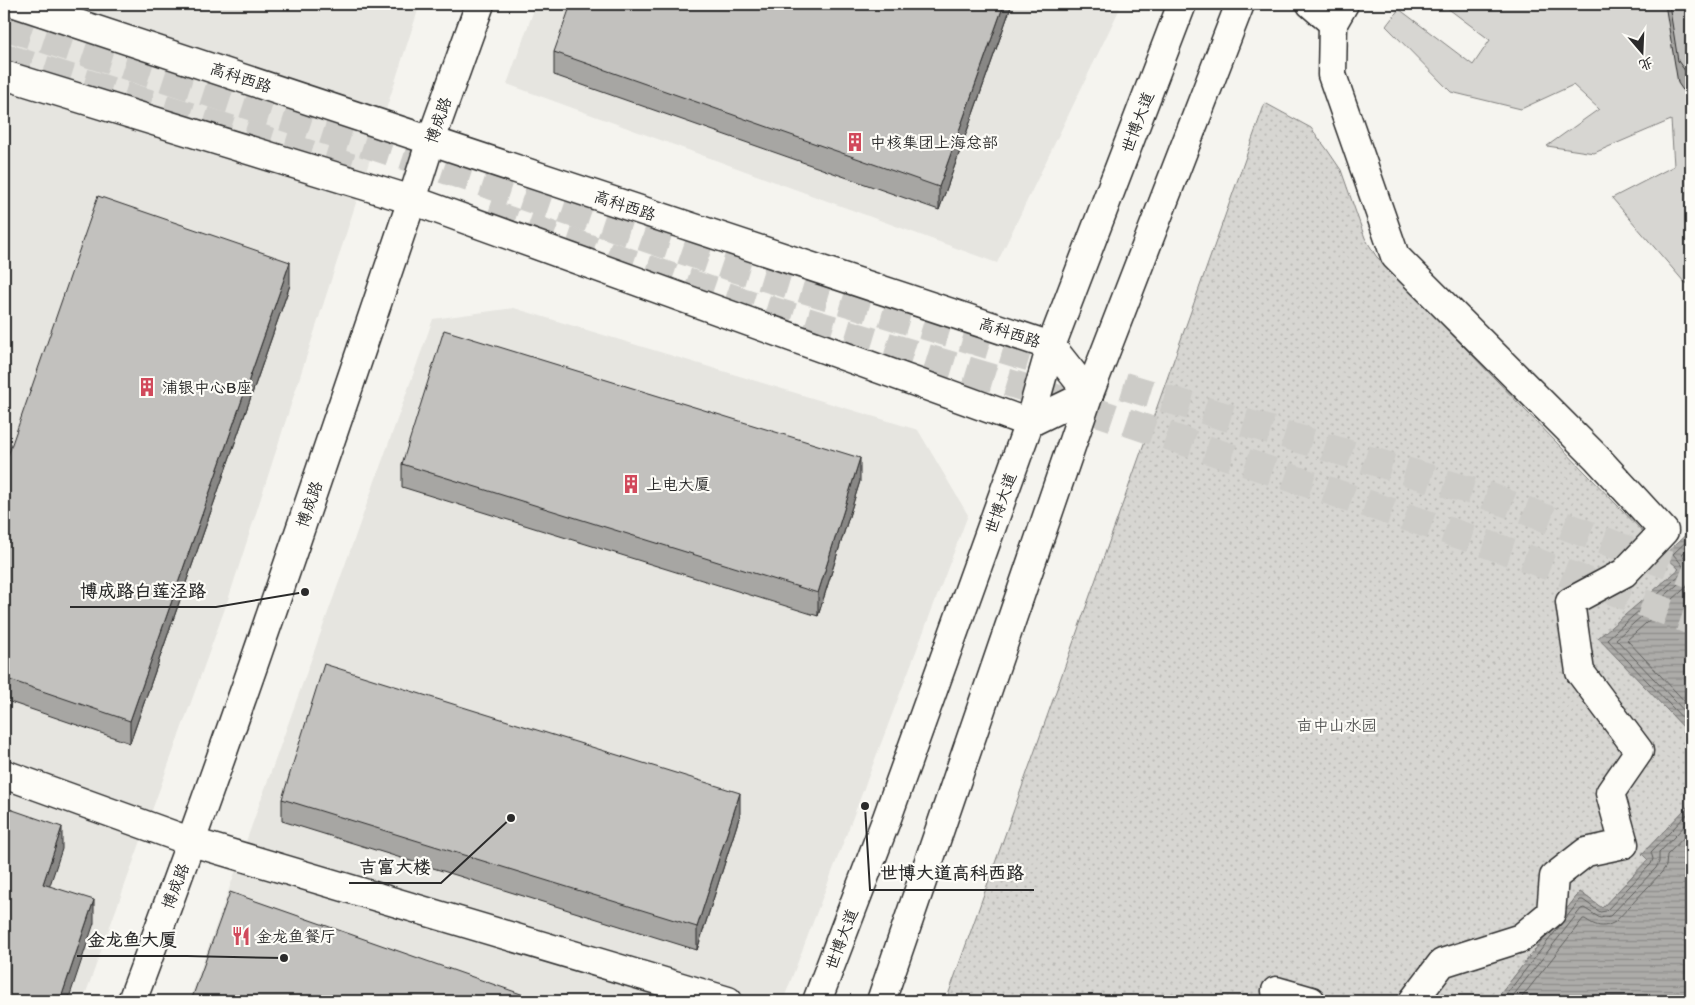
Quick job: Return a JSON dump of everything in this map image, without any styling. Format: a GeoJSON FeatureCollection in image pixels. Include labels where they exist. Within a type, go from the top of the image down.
{"type":"FeatureCollection","features":[{"type":"Feature","properties":{"kind":"main road","name":"高科西路"},"geometry":{"type":"LineString","coordinates":[[18,4],[1052,346],[1089,394]]}},
{"type":"Feature","properties":{"kind":"main road","name":"博成路"},"geometry":{"type":"LineString","coordinates":[[132,1001],[192,842],[285,575],[431,140],[480,4]]}},
{"type":"Feature","properties":{"kind":"main road","name":"世博大道"},"geometry":{"type":"LineString","coordinates":[[817,1001],[887,818],[1029,423],[1052,346],[1182,4]]}},
{"type":"Feature","properties":{"kind":"main road"},"geometry":{"type":"LineString","coordinates":[[881,1001],[1089,394],[1240,4]]}},
{"type":"Feature","properties":{"kind":"main road"},"geometry":{"type":"LineString","coordinates":[[1311,4],[1338,13],[1332,75],[1395,256],[1596,457],[1664,532],[1624,573],[1570,602],[1580,672],[1639,751],[1610,793],[1624,844],[1586,852],[1554,877],[1551,913],[1520,938],[1442,963],[1413,1001]]}},
{"type":"Feature","properties":{"kind":"main road"},"geometry":{"type":"LineString","coordinates":[[4,75],[412,200],[1029,423],[1089,394]]}},
{"type":"Feature","properties":{"kind":"main road"},"geometry":{"type":"LineString","coordinates":[[4,774],[192,842],[728,1001]]}},
{"type":"Feature","properties":{"kind":"main road"},"geometry":{"type":"LineString","coordinates":[[1276,991],[1311,1001]]}},
{"type":"Feature","properties":{"kind":"shaded area"},"geometry":{"type":"Polygon","coordinates":[[[4,4],[420,4],[228,600],[83,1001],[4,1001],[4,4]]]}},
{"type":"Feature","properties":{"kind":"shaded area","name":"中核集团上海总部"},"geometry":{"type":"Polygon","coordinates":[[[536,4],[1122,4],[997,263],[507,84],[536,4]]]}},
{"type":"Feature","properties":{"kind":"shaded area"},"geometry":{"type":"Polygon","coordinates":[[[514,308],[918,430],[968,515],[783,1001],[189,1001],[433,319],[514,308]]]}},
{"type":"Feature","properties":{"kind":"green space"},"geometry":{"type":"Polygon","coordinates":[[[1442,4],[1665,4],[1691,72],[1691,283],[1685,283],[1612,198],[1674,166],[1671,120],[1594,153],[1547,146],[1599,109],[1573,85],[1521,109],[1451,92],[1386,26],[1399,9],[1473,65],[1490,40],[1442,4]]]}},
{"type":"Feature","properties":{"kind":"green space","name":"亩中山水园"},"geometry":{"type":"Polygon","coordinates":[[[1265,103],[1311,128],[1326,148],[1341,170],[1365,238],[1376,256],[1679,569],[1599,638],[1691,735],[1691,803],[1643,853],[1648,859],[1602,908],[1580,892],[1495,1001],[946,1001],[1265,103]]]}},
{"type":"Feature","properties":{"kind":"water"},"geometry":{"type":"Polygon","coordinates":[[[1691,530],[1691,735],[1598,638],[1679,569],[1664,555],[1691,530]]]}},
{"type":"Feature","properties":{"kind":"water"},"geometry":{"type":"Polygon","coordinates":[[[1691,803],[1691,1001],[1495,1001],[1580,892],[1602,908],[1648,860],[1642,854],[1691,803]]]}},
{"type":"Feature","properties":{"kind":"building","name":"中核集团上海总部"},"geometry":{"type":"Polygon","coordinates":[[[571,4],[1004,4],[939,187],[554,52],[571,4]]]}},
{"type":"Feature","properties":{"kind":"building"},"geometry":{"type":"Polygon","coordinates":[[[1669,4],[1691,4],[1691,79],[1678,61],[1669,4]]]}},
{"type":"Feature","properties":{"kind":"building","name":"浦银中心B座"},"geometry":{"type":"Polygon","coordinates":[[[98,196],[290,262],[130,721],[4,678],[4,467],[98,196]]]}},
{"type":"Feature","properties":{"kind":"building","name":"上电大厦"},"geometry":{"type":"Polygon","coordinates":[[[444,330],[860,458],[818,593],[402,464],[444,330]]]}},
{"type":"Feature","properties":{"kind":"building"},"geometry":{"type":"Polygon","coordinates":[[[324,664],[740,793],[697,927],[282,799],[324,664]]]}},
{"type":"Feature","properties":{"kind":"building"},"geometry":{"type":"Polygon","coordinates":[[[4,807],[62,827],[43,884],[94,900],[60,1001],[4,1001],[4,807]]]}},
{"type":"Feature","properties":{"kind":"building"},"geometry":{"type":"Polygon","coordinates":[[[230,892],[541,1001],[191,1001],[230,892]]]}},
{"type":"Feature","properties":{"kind":"tunnel"},"geometry":{"type":"LineString","coordinates":[[4,26],[425,163],[737,269],[1488,496],[1691,574]]}},
{"type":"Feature","properties":{"kind":"tunnel"},"geometry":{"type":"LineString","coordinates":[[4,57],[357,169]]}},
{"type":"Feature","properties":{"kind":"tunnel"},"geometry":{"type":"LineString","coordinates":[[488,213],[744,302],[1032,390],[1513,553],[1691,621]]}},
{"type":"Feature","properties":{"kind":"place","name":"中核集团上海总部"},"geometry":{"type":"Point","coordinates":[855,142]}},
{"type":"Feature","properties":{"kind":"place","name":"浦银中心B座"},"geometry":{"type":"Point","coordinates":[147,387]}},
{"type":"Feature","properties":{"kind":"place","name":"上电大厦"},"geometry":{"type":"Point","coordinates":[631,484]}},
{"type":"Feature","properties":{"kind":"place","name":"博成路白莲泾路"},"geometry":{"type":"Point","coordinates":[305,592]}},
{"type":"Feature","properties":{"kind":"place","name":"世博大道高科西路"},"geometry":{"type":"Point","coordinates":[865,806]}},
{"type":"Feature","properties":{"kind":"place","name":"吉富大楼"},"geometry":{"type":"Point","coordinates":[511,818]}},
{"type":"Feature","properties":{"kind":"place","name":"金龙鱼餐厅"},"geometry":{"type":"Point","coordinates":[241,936]}},
{"type":"Feature","properties":{"kind":"place","name":"金龙鱼大厦"},"geometry":{"type":"Point","coordinates":[284,958]}}]}
